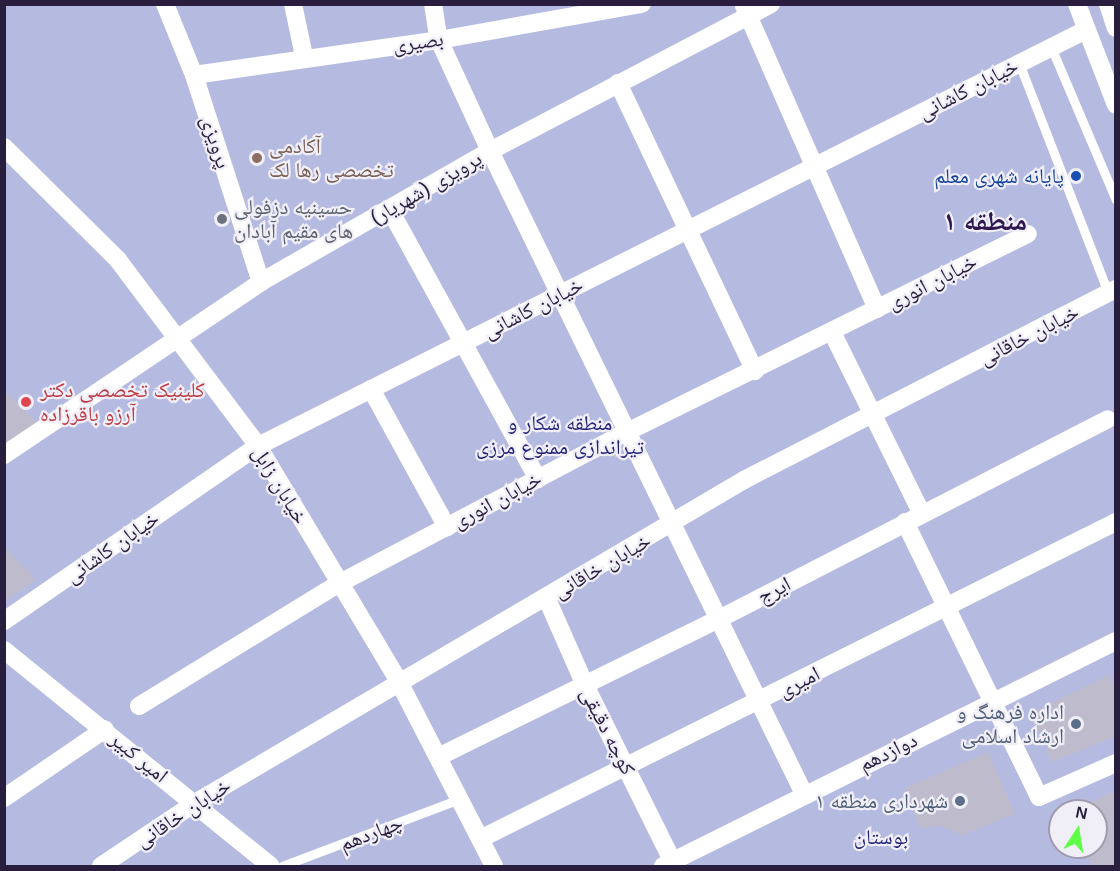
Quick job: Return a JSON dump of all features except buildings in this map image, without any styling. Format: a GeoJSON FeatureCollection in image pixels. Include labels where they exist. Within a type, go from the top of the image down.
{"type":"FeatureCollection","features":[{"type":"Feature","properties":{"kind":"street","name":"پرویزی"},"geometry":{"type":"LineString","coordinates":[[165,4],[194,75],[261,282]]}},
{"type":"Feature","properties":{"kind":"street"},"geometry":{"type":"LineString","coordinates":[[293,4],[304,56]]}},
{"type":"Feature","properties":{"kind":"street"},"geometry":{"type":"LineString","coordinates":[[433,4],[439,40],[490,151],[804,794]]}},
{"type":"Feature","properties":{"kind":"street","name":"بصیری"},"geometry":{"type":"LineString","coordinates":[[194,75],[304,56],[439,40],[642,4]]}},
{"type":"Feature","properties":{"kind":"street","name":"پرویزی (شهریار)"},"geometry":{"type":"LineString","coordinates":[[4,455],[261,282],[490,151],[618,83],[746,10],[771,4]]}},
{"type":"Feature","properties":{"kind":"street"},"geometry":{"type":"LineString","coordinates":[[1077,4],[1084,31],[1116,105]]}},
{"type":"Feature","properties":{"kind":"street"},"geometry":{"type":"LineString","coordinates":[[1108,4],[1116,28]]}},
{"type":"Feature","properties":{"kind":"street"},"geometry":{"type":"LineString","coordinates":[[746,10],[812,168],[877,309]]}},
{"type":"Feature","properties":{"kind":"street","name":"خیابان کاشانی"},"geometry":{"type":"LineString","coordinates":[[4,621],[258,446],[1084,31]]}},
{"type":"Feature","properties":{"kind":"street"},"geometry":{"type":"LineString","coordinates":[[618,83],[755,371]]}},
{"type":"Feature","properties":{"kind":"street","name":"خیابان زابل"},"geometry":{"type":"LineString","coordinates":[[4,147],[118,260],[178,336],[258,446],[399,682],[494,867]]}},
{"type":"Feature","properties":{"kind":"street"},"geometry":{"type":"LineString","coordinates":[[390,210],[538,479]]}},
{"type":"Feature","properties":{"kind":"street","name":"خیابان انوری"},"geometry":{"type":"LineString","coordinates":[[139,706],[340,583],[447,526],[627,432],[755,371],[1028,234]]}},
{"type":"Feature","properties":{"kind":"street","name":"خیابان خاقانی"},"geometry":{"type":"LineString","coordinates":[[101,867],[195,803],[399,682],[673,525],[744,480],[1112,291]]}},
{"type":"Feature","properties":{"kind":"street"},"geometry":{"type":"LineString","coordinates":[[832,332],[922,514]]}},
{"type":"Feature","properties":{"kind":"street"},"geometry":{"type":"LineString","coordinates":[[371,389],[447,526]]}},
{"type":"Feature","properties":{"kind":"street","name":"ایرج"},"geometry":{"type":"LineString","coordinates":[[438,757],[719,619],[1108,419]]}},
{"type":"Feature","properties":{"kind":"street"},"geometry":{"type":"LineString","coordinates":[[905,522],[1039,797],[1116,763]]}},
{"type":"Feature","properties":{"kind":"street","name":"امیری"},"geometry":{"type":"LineString","coordinates":[[480,839],[759,702],[1116,522]]}},
{"type":"Feature","properties":{"kind":"street","name":"کوچه دقیقی"},"geometry":{"type":"LineString","coordinates":[[547,599],[585,685],[627,767],[668,864]]}},
{"type":"Feature","properties":{"kind":"street","name":"دوازدهم"},"geometry":{"type":"LineString","coordinates":[[668,864],[804,794],[1116,641]]}},
{"type":"Feature","properties":{"kind":"street","name":"امیر کبیر"},"geometry":{"type":"LineString","coordinates":[[4,650],[105,729],[272,867]]}},
{"type":"Feature","properties":{"kind":"street"},"geometry":{"type":"LineString","coordinates":[[4,798],[105,729]]}},
{"type":"Feature","properties":{"kind":"lane"},"geometry":{"type":"LineString","coordinates":[[1051,47],[1116,200]]}},
{"type":"Feature","properties":{"kind":"lane"},"geometry":{"type":"LineString","coordinates":[[1019,63],[1112,291]]}},
{"type":"Feature","properties":{"kind":"lane","name":"چهاردهم"},"geometry":{"type":"LineString","coordinates":[[282,867],[459,799]]}},
{"type":"Feature","properties":{"kind":"green space","name":"منطقه شکار و تیراندازی ممنوع مرزی"},"geometry":{"type":"Polygon","coordinates":[[[5,5],[1115,5],[1115,866],[5,866],[5,5]]]}},
{"type":"Feature","properties":{"kind":"place","name":"آکادمی تخصصی رها لک"},"geometry":{"type":"Point","coordinates":[257,158]}},
{"type":"Feature","properties":{"kind":"place","name":"پایانه شهری معلم"},"geometry":{"type":"Point","coordinates":[1076,176]}},
{"type":"Feature","properties":{"kind":"place","name":"حسینیه دزفولی های مقیم آبادان"},"geometry":{"type":"Point","coordinates":[222,219]}},
{"type":"Feature","properties":{"kind":"place","name":"کلینیک تخصصی دکتر آرزو باقرزاده"},"geometry":{"type":"Point","coordinates":[26,402]}},
{"type":"Feature","properties":{"kind":"place","name":"اداره فرهنگ و ارشاد اسلامی"},"geometry":{"type":"Point","coordinates":[1076,724]}},
{"type":"Feature","properties":{"kind":"place","name":"شهرداری منطقه ۱"},"geometry":{"type":"Point","coordinates":[960,801]}},
{"type":"Feature","properties":{"kind":"district","name":"منطقه ۱"},"geometry":{"type":"Point","coordinates":[985,222]}},
{"type":"Feature","properties":{"kind":"park label","name":"بوستان"},"geometry":{"type":"Point","coordinates":[881,837]}}]}
